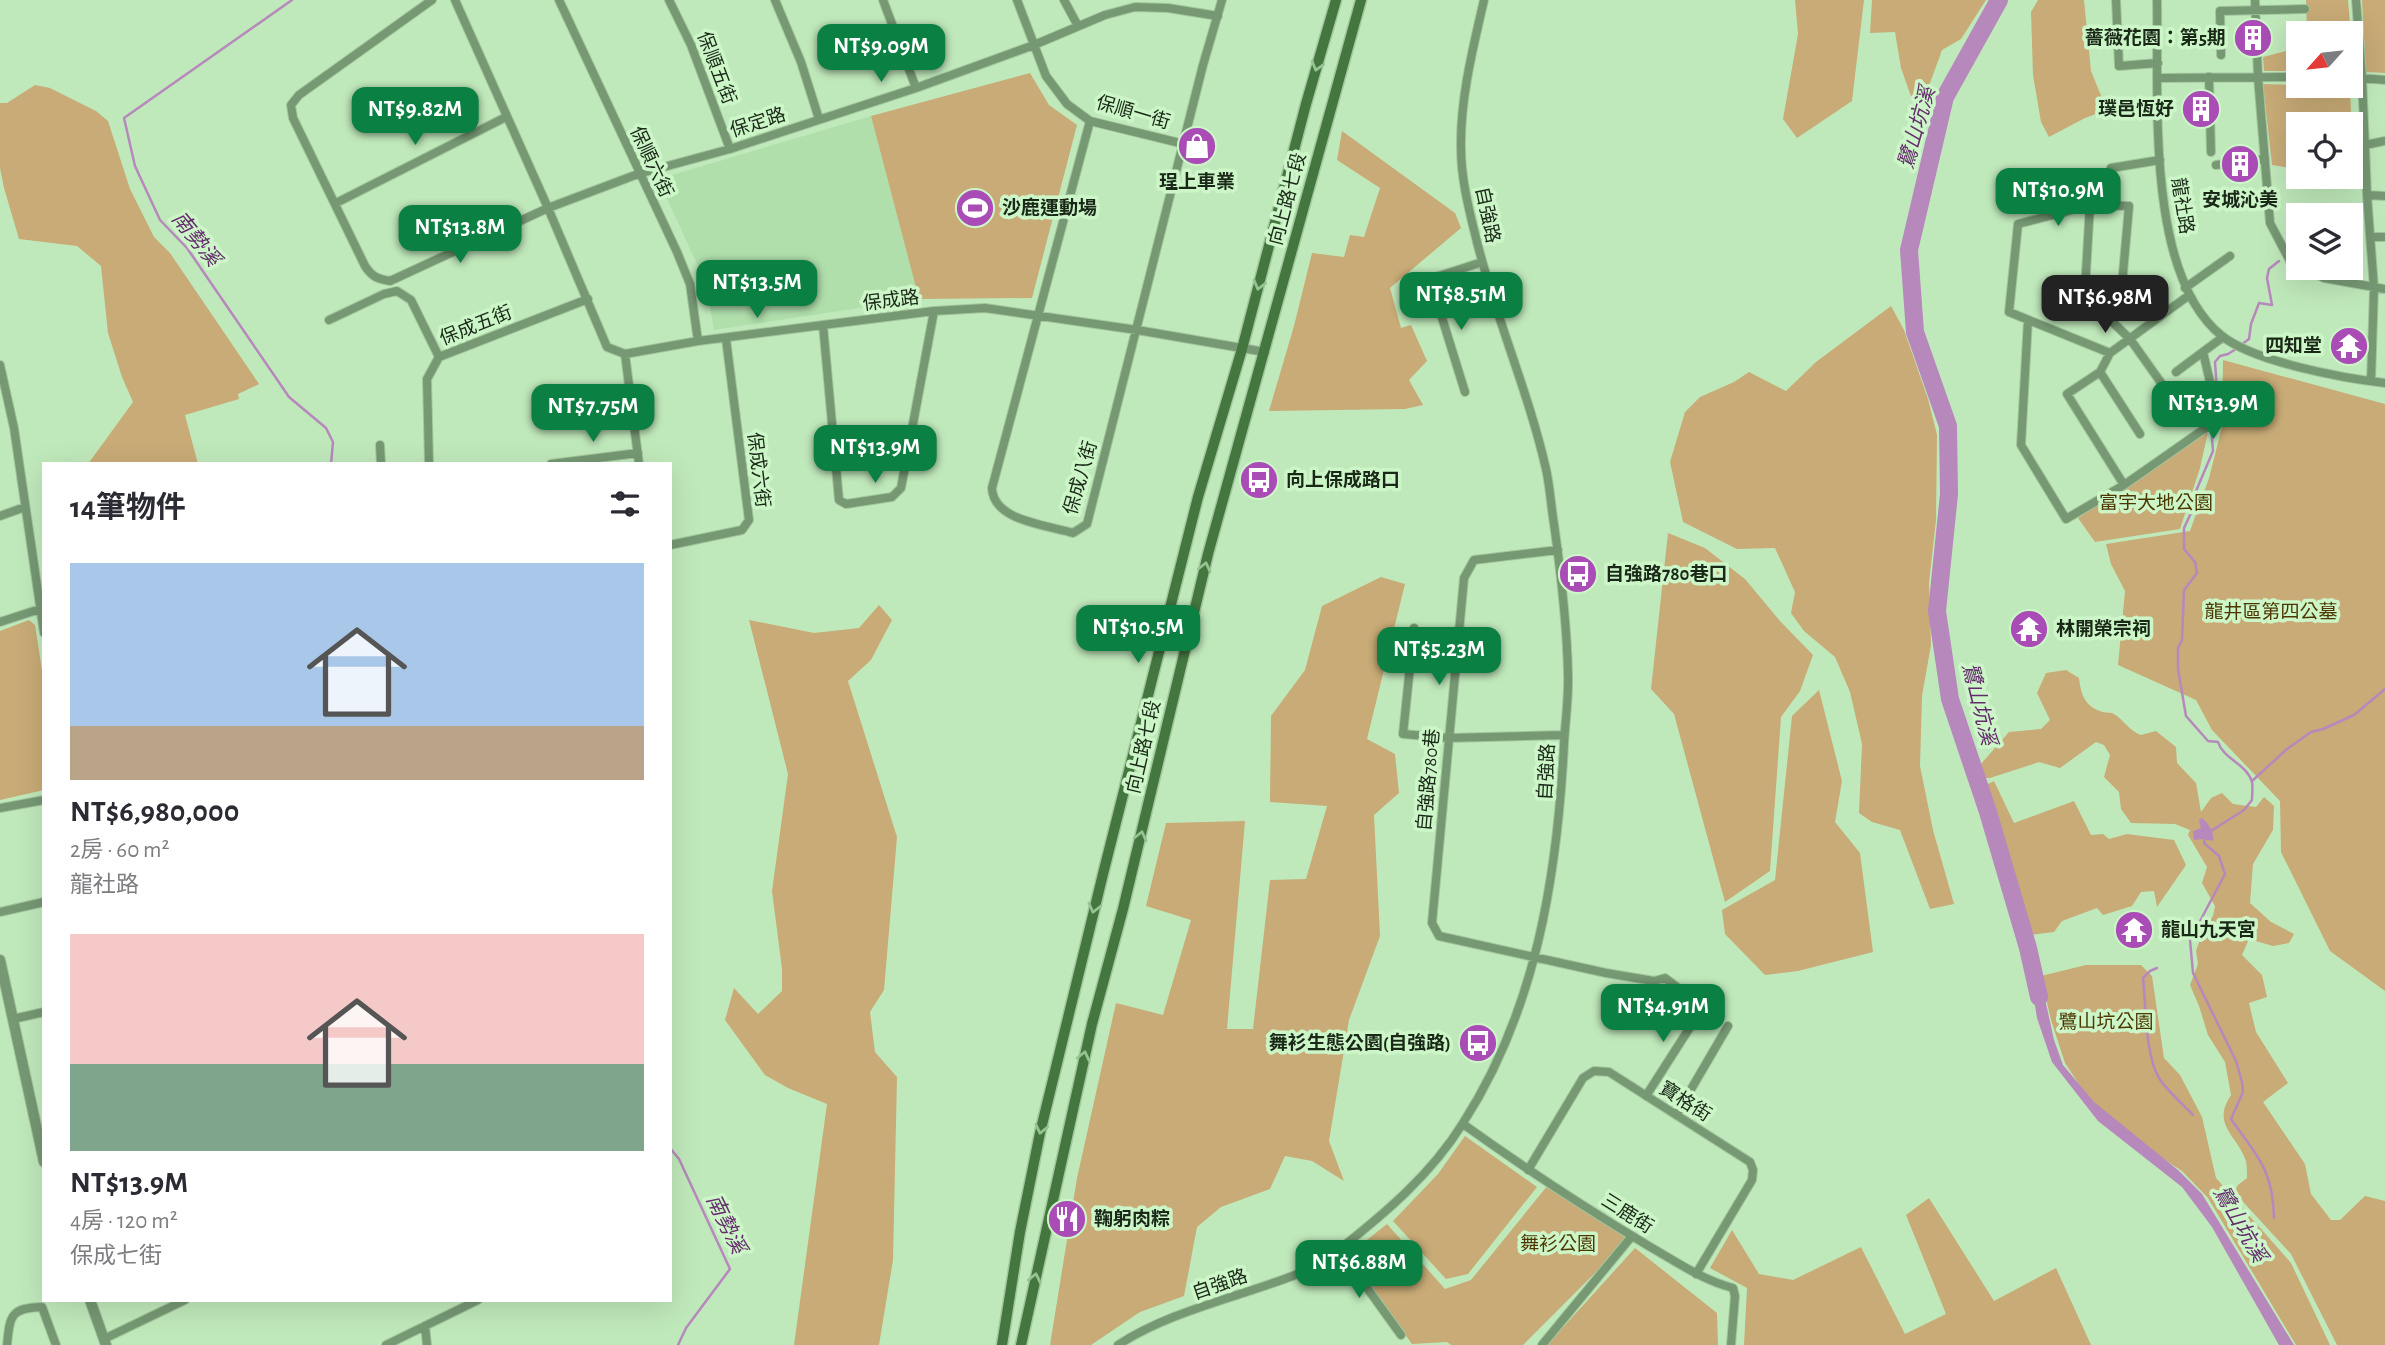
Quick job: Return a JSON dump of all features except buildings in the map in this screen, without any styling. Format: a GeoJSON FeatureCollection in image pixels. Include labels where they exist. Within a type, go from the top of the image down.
{"type":"FeatureCollection","features":[{"type":"Feature","properties":{"kind":"main road","name":"向上路七段"},"geometry":{"type":"LineString","coordinates":[[1002,1345],[1020,1231],[1059,1052],[1198,497],[1242,349],[1336,0]]}},
{"type":"Feature","properties":{"kind":"main road","name":"向上路七段"},"geometry":{"type":"LineString","coordinates":[[1021,1345],[1091,1024],[1124,909],[1208,554],[1361,0]]}},
{"type":"Feature","properties":{"kind":"street"},"geometry":{"type":"LineString","coordinates":[[432,0],[299,95],[291,105],[293,118],[336,203],[506,117]]}},
{"type":"Feature","properties":{"kind":"street"},"geometry":{"type":"LineString","coordinates":[[455,0],[607,347],[625,354],[639,462]]}},
{"type":"Feature","properties":{"kind":"street","name":"保順六街"},"geometry":{"type":"LineString","coordinates":[[559,0],[690,284],[698,341]]}},
{"type":"Feature","properties":{"kind":"street","name":"保順五街"},"geometry":{"type":"LineString","coordinates":[[669,0],[691,46],[730,149]]}},
{"type":"Feature","properties":{"kind":"street"},"geometry":{"type":"LineString","coordinates":[[775,0],[801,62],[819,119]]}},
{"type":"Feature","properties":{"kind":"street"},"geometry":{"type":"LineString","coordinates":[[883,0],[916,88]]}},
{"type":"Feature","properties":{"kind":"street","name":"保順一街"},"geometry":{"type":"LineString","coordinates":[[1017,0],[1046,76],[1066,104],[1090,121],[1184,144]]}},
{"type":"Feature","properties":{"kind":"street"},"geometry":{"type":"LineString","coordinates":[[1064,0],[1078,26]]}},
{"type":"Feature","properties":{"kind":"street","name":"保成八街"},"geometry":{"type":"LineString","coordinates":[[1090,121],[992,488],[992,497],[1006,513],[1073,533],[1087,524],[1203,65],[1222,0]]}},
{"type":"Feature","properties":{"kind":"street","name":"自強路"},"geometry":{"type":"LineString","coordinates":[[1118,1345],[1165,1320],[1305,1271],[1339,1249],[1425,1174],[1463,1124],[1498,1061],[1518,1013],[1535,958],[1555,862],[1560,816],[1568,678],[1565,617],[1546,468],[1482,262],[1466,196],[1461,149],[1466,90],[1485,0]]}},
{"type":"Feature","properties":{"kind":"street"},"geometry":{"type":"LineString","coordinates":[[2116,0],[2119,66],[2158,63]]}},
{"type":"Feature","properties":{"kind":"street","name":"龍社路"},"geometry":{"type":"LineString","coordinates":[[2157,0],[2160,160],[2169,237],[2177,267],[2198,312],[2223,337],[2241,348],[2274,360],[2385,383]]}},
{"type":"Feature","properties":{"kind":"street"},"geometry":{"type":"LineString","coordinates":[[2255,0],[2258,77],[2270,223],[2286,253]]}},
{"type":"Feature","properties":{"kind":"street"},"geometry":{"type":"LineString","coordinates":[[2357,0],[2358,21]]}},
{"type":"Feature","properties":{"kind":"street","name":"保定路"},"geometry":{"type":"LineString","coordinates":[[336,203],[371,275],[390,281],[548,208],[638,174],[730,149],[916,88],[1034,45],[1105,15],[1135,7],[1168,8],[1218,16]]}},
{"type":"Feature","properties":{"kind":"street"},"geometry":{"type":"LineString","coordinates":[[2221,55],[2220,11],[2305,9]]}},
{"type":"Feature","properties":{"kind":"street"},"geometry":{"type":"LineString","coordinates":[[2209,77],[2211,152]]}},
{"type":"Feature","properties":{"kind":"street"},"geometry":{"type":"LineString","coordinates":[[2158,78],[2286,77]]}},
{"type":"Feature","properties":{"kind":"street"},"geometry":{"type":"LineString","coordinates":[[2363,77],[2385,80]]}},
{"type":"Feature","properties":{"kind":"street"},"geometry":{"type":"LineString","coordinates":[[2363,98],[2374,288],[2371,382]]}},
{"type":"Feature","properties":{"kind":"street"},"geometry":{"type":"LineString","coordinates":[[2365,145],[2385,141]]}},
{"type":"Feature","properties":{"kind":"street"},"geometry":{"type":"LineString","coordinates":[[2216,165],[2265,159]]}},
{"type":"Feature","properties":{"kind":"street"},"geometry":{"type":"LineString","coordinates":[[2111,168],[2160,160]]}},
{"type":"Feature","properties":{"kind":"street"},"geometry":{"type":"LineString","coordinates":[[2367,195],[2385,195]]}},
{"type":"Feature","properties":{"kind":"street"},"geometry":{"type":"LineString","coordinates":[[2090,205],[2084,306],[2100,310],[2130,339],[2179,408]]}},
{"type":"Feature","properties":{"kind":"street"},"geometry":{"type":"LineString","coordinates":[[2100,310],[2121,296],[2129,206],[2090,205],[2018,224],[2009,312],[2110,353]]}},
{"type":"Feature","properties":{"kind":"street"},"geometry":{"type":"LineString","coordinates":[[2370,237],[2385,237]]}},
{"type":"Feature","properties":{"kind":"street"},"geometry":{"type":"LineString","coordinates":[[2124,485],[2067,394],[2100,372],[2110,353],[2230,256]]}},
{"type":"Feature","properties":{"kind":"street"},"geometry":{"type":"LineString","coordinates":[[1413,282],[1482,262]]}},
{"type":"Feature","properties":{"kind":"street"},"geometry":{"type":"LineString","coordinates":[[1430,279],[1465,393]]}},
{"type":"Feature","properties":{"kind":"street"},"geometry":{"type":"LineString","coordinates":[[2335,280],[2385,289]]}},
{"type":"Feature","properties":{"kind":"street"},"geometry":{"type":"LineString","coordinates":[[329,320],[397,290],[411,300],[439,357]]}},
{"type":"Feature","properties":{"kind":"street","name":"保成五街"},"geometry":{"type":"LineString","coordinates":[[429,462],[427,379],[439,357],[587,299]]}},
{"type":"Feature","properties":{"kind":"street","name":"保成路"},"geometry":{"type":"LineString","coordinates":[[625,354],[698,341],[823,325],[934,311],[985,308],[1265,352]]}},
{"type":"Feature","properties":{"kind":"street"},"geometry":{"type":"LineString","coordinates":[[823,325],[839,500],[846,504],[892,497],[901,488],[934,311]]}},
{"type":"Feature","properties":{"kind":"street"},"geometry":{"type":"LineString","coordinates":[[2028,320],[2021,445],[2066,519],[2124,485],[2207,427],[2214,399],[2203,352]]}},
{"type":"Feature","properties":{"kind":"street"},"geometry":{"type":"LineString","coordinates":[[2176,372],[2223,337]]}},
{"type":"Feature","properties":{"kind":"street","name":"保成六街"},"geometry":{"type":"LineString","coordinates":[[672,545],[742,530],[749,520],[726,339]]}},
{"type":"Feature","properties":{"kind":"street"},"geometry":{"type":"LineString","coordinates":[[0,365],[9,399],[42,621]]}},
{"type":"Feature","properties":{"kind":"street"},"geometry":{"type":"LineString","coordinates":[[2100,372],[2140,434]]}},
{"type":"Feature","properties":{"kind":"street"},"geometry":{"type":"LineString","coordinates":[[380,445],[381,462]]}},
{"type":"Feature","properties":{"kind":"street"},"geometry":{"type":"LineString","coordinates":[[567,462],[638,453]]}},
{"type":"Feature","properties":{"kind":"street"},"geometry":{"type":"LineString","coordinates":[[0,516],[25,507]]}},
{"type":"Feature","properties":{"kind":"street","name":"自強路780巷"},"geometry":{"type":"LineString","coordinates":[[1535,958],[1439,936],[1432,923],[1464,578],[1474,560],[1558,550]]}},
{"type":"Feature","properties":{"kind":"street"},"geometry":{"type":"LineString","coordinates":[[0,622],[40,609]]}},
{"type":"Feature","properties":{"kind":"street"},"geometry":{"type":"LineString","coordinates":[[1414,628],[1403,734],[1448,738],[1564,735]]}},
{"type":"Feature","properties":{"kind":"street"},"geometry":{"type":"LineString","coordinates":[[0,808],[42,800]]}},
{"type":"Feature","properties":{"kind":"street"},"geometry":{"type":"LineString","coordinates":[[0,912],[42,902]]}},
{"type":"Feature","properties":{"kind":"street"},"geometry":{"type":"LineString","coordinates":[[1535,958],[1654,981],[1665,978],[1703,1007],[1646,1096]]}},
{"type":"Feature","properties":{"kind":"street"},"geometry":{"type":"LineString","coordinates":[[0,960],[41,1143]]}},
{"type":"Feature","properties":{"kind":"street"},"geometry":{"type":"LineString","coordinates":[[13,1019],[42,1012]]}},
{"type":"Feature","properties":{"kind":"street"},"geometry":{"type":"LineString","coordinates":[[1676,1115],[1728,1026]]}},
{"type":"Feature","properties":{"kind":"street","name":"寶格街"},"geometry":{"type":"LineString","coordinates":[[1528,1170],[1583,1078],[1594,1071],[1609,1072],[1750,1161],[1752,1180],[1696,1274]]}},
{"type":"Feature","properties":{"kind":"street","name":"三鹿街"},"geometry":{"type":"LineString","coordinates":[[1463,1124],[1528,1170],[1632,1236],[1706,1280],[1733,1289],[1735,1296],[1731,1345]]}},
{"type":"Feature","properties":{"kind":"street"},"geometry":{"type":"LineString","coordinates":[[1542,1345],[1632,1236]]}},
{"type":"Feature","properties":{"kind":"street"},"geometry":{"type":"LineString","coordinates":[[1339,1249],[1401,1335]]}},
{"type":"Feature","properties":{"kind":"street"},"geometry":{"type":"LineString","coordinates":[[91,1302],[105,1342],[181,1302]]}},
{"type":"Feature","properties":{"kind":"street"},"geometry":{"type":"LineString","coordinates":[[386,1345],[474,1302]]}},
{"type":"Feature","properties":{"kind":"street"},"geometry":{"type":"LineString","coordinates":[[8,1345],[11,1316],[16,1311],[42,1307],[56,1345]]}},
{"type":"Feature","properties":{"kind":"street"},"geometry":{"type":"LineString","coordinates":[[425,1326],[427,1345]]}},
{"type":"Feature","properties":{"kind":"shaded area"},"geometry":{"type":"Polygon","coordinates":[[[871,116],[919,299],[714,330],[706,284],[658,179],[871,116]]]}},
{"type":"Feature","properties":{"kind":"shaded area"},"geometry":{"type":"Polygon","coordinates":[[[2201,818],[2210,828],[2213,841],[2194,840],[2193,831],[2201,828],[2201,818]]]}},
{"type":"Feature","properties":{"kind":"shaded area"},"geometry":{"type":"Polygon","coordinates":[[[2034,974],[2045,999],[2054,1040],[2063,1065],[2094,1102],[2178,1170],[2202,1194],[2294,1345],[2279,1345],[2212,1227],[2182,1187],[2098,1121],[2052,1062],[2037,1018],[2032,987],[2034,974]]]}},
{"type":"Feature","properties":{"kind":"green space"},"geometry":{"type":"Polygon","coordinates":[[[1795,0],[1864,0],[1852,101],[1797,138],[1783,119],[1798,34],[1795,0]]]}},
{"type":"Feature","properties":{"kind":"green space"},"geometry":{"type":"Polygon","coordinates":[[[1872,0],[1986,0],[1961,39],[1942,50],[1918,116],[1901,68],[1895,32],[1870,33],[1872,0]]]}},
{"type":"Feature","properties":{"kind":"green space"},"geometry":{"type":"Polygon","coordinates":[[[2038,0],[2084,0],[2091,71],[2107,110],[2049,137],[2041,122],[2033,75],[2031,12],[2038,0]]]}},
{"type":"Feature","properties":{"kind":"green space"},"geometry":{"type":"Polygon","coordinates":[[[2306,0],[2348,0],[2350,21],[2307,21],[2306,0]]]}},
{"type":"Feature","properties":{"kind":"green space"},"geometry":{"type":"Polygon","coordinates":[[[2362,0],[2385,0],[2385,73],[2366,72],[2362,0]]]}},
{"type":"Feature","properties":{"kind":"green space"},"geometry":{"type":"Polygon","coordinates":[[[2286,51],[2286,71],[2264,71],[2263,57],[2286,51]]]}},
{"type":"Feature","properties":{"kind":"green space","name":"沙鹿運動場"},"geometry":{"type":"Polygon","coordinates":[[[1030,73],[1049,105],[1077,125],[1032,298],[919,299],[871,116],[1030,73]]]}},
{"type":"Feature","properties":{"kind":"green space"},"geometry":{"type":"Polygon","coordinates":[[[2263,84],[2286,85],[2286,98],[2350,98],[2351,112],[2286,112],[2286,167],[2272,165],[2263,84]]]}},
{"type":"Feature","properties":{"kind":"green space"},"geometry":{"type":"Polygon","coordinates":[[[35,85],[50,88],[96,111],[108,121],[130,189],[154,237],[170,253],[259,384],[238,394],[239,399],[185,415],[197,462],[89,462],[133,402],[108,333],[101,266],[77,246],[19,239],[0,168],[0,103],[7,103],[35,85]]]}},
{"type":"Feature","properties":{"kind":"green space"},"geometry":{"type":"Polygon","coordinates":[[[1342,131],[1455,213],[1461,228],[1390,288],[1401,328],[1411,325],[1427,361],[1409,380],[1423,405],[1405,409],[1269,411],[1312,253],[1344,257],[1350,235],[1364,237],[1380,188],[1337,160],[1342,131]]]}},
{"type":"Feature","properties":{"kind":"green space"},"geometry":{"type":"Polygon","coordinates":[[[1891,306],[1904,330],[1928,399],[1937,435],[1936,520],[1929,583],[1931,645],[1922,696],[1920,766],[1933,830],[1954,904],[1930,909],[1900,830],[1872,822],[1859,813],[1862,744],[1850,692],[1835,657],[1804,631],[1791,613],[1795,592],[1775,548],[1737,549],[1683,522],[1670,462],[1685,412],[1700,397],[1749,372],[1786,391],[1816,362],[1891,306]]]}},
{"type":"Feature","properties":{"kind":"green space","name":"龍井區第四公墓"},"geometry":{"type":"Polygon","coordinates":[[[2223,360],[2385,404],[2385,991],[2330,951],[2281,852],[2280,801],[2212,730],[2196,700],[2118,665],[2125,591],[2111,564],[2106,544],[2190,531],[2209,478],[2222,427],[2223,360]]]}},
{"type":"Feature","properties":{"kind":"green space","name":"富宇大地公園"},"geometry":{"type":"Polygon","coordinates":[[[2208,432],[2200,468],[2180,529],[2095,542],[2078,518],[2208,432]]]}},
{"type":"Feature","properties":{"kind":"green space"},"geometry":{"type":"Polygon","coordinates":[[[1668,533],[1705,548],[1745,579],[1813,655],[1800,691],[1781,717],[1770,871],[1725,902],[1674,714],[1651,689],[1668,533]]]}},
{"type":"Feature","properties":{"kind":"green space"},"geometry":{"type":"Polygon","coordinates":[[[1381,577],[1405,584],[1367,739],[1395,754],[1399,793],[1374,815],[1380,936],[1349,1020],[1329,1141],[1344,1181],[1312,1161],[1285,1156],[1270,1189],[1221,1207],[1197,1227],[1184,1296],[1140,1312],[1091,1345],[1050,1345],[1077,1178],[1116,1003],[1163,1015],[1191,920],[1146,906],[1166,823],[1245,821],[1227,1029],[1253,1029],[1270,880],[1306,879],[1327,806],[1270,802],[1271,716],[1305,670],[1322,606],[1381,577]]]}},
{"type":"Feature","properties":{"kind":"green space"},"geometry":{"type":"Polygon","coordinates":[[[879,605],[892,620],[871,660],[848,681],[897,837],[884,990],[870,1012],[875,1052],[897,1077],[893,1260],[879,1345],[794,1345],[827,1104],[765,1075],[725,1020],[734,988],[758,1014],[782,991],[782,969],[772,891],[788,774],[749,620],[814,633],[859,628],[879,605]]]}},
{"type":"Feature","properties":{"kind":"green space"},"geometry":{"type":"Polygon","coordinates":[[[29,620],[35,625],[42,670],[42,790],[0,800],[0,631],[29,620]]]}},
{"type":"Feature","properties":{"kind":"green space"},"geometry":{"type":"Polygon","coordinates":[[[2066,670],[2079,678],[2083,695],[2092,707],[2114,714],[2141,735],[2156,731],[2176,747],[2177,763],[2196,783],[2201,812],[2211,798],[2222,793],[2233,804],[2256,807],[2264,797],[2274,806],[2273,830],[2253,864],[2250,903],[2271,922],[2294,934],[2289,943],[2273,946],[2249,939],[2242,955],[2262,975],[2267,997],[2249,1003],[2256,1032],[2288,1083],[2263,1102],[2305,1164],[2311,1194],[2331,1220],[2340,1220],[2365,1196],[2385,1201],[2385,1345],[2337,1345],[2291,1254],[2234,1192],[2247,1178],[2247,1167],[2225,1122],[2226,1105],[2231,1095],[2225,1062],[2208,1035],[2190,985],[2198,964],[2196,951],[2215,906],[2202,883],[2207,867],[2188,835],[2190,830],[2175,824],[2131,823],[2121,809],[2119,792],[2104,777],[2110,755],[2104,745],[2096,742],[2060,768],[2039,762],[1990,778],[1981,778],[1980,765],[2009,732],[2041,729],[2050,720],[2037,693],[2046,673],[2066,670]]]}},
{"type":"Feature","properties":{"kind":"green space"},"geometry":{"type":"Polygon","coordinates":[[[1819,690],[1842,781],[1835,822],[1860,853],[1873,952],[1798,971],[1765,975],[1725,934],[1722,910],[1775,880],[1792,716],[1819,690]]]}},
{"type":"Feature","properties":{"kind":"green space"},"geometry":{"type":"Polygon","coordinates":[[[1994,781],[2014,823],[2074,801],[2091,835],[2103,834],[2109,839],[2127,834],[2174,840],[2186,865],[2157,907],[2154,891],[2141,892],[2132,906],[2103,915],[2097,908],[2062,921],[2054,932],[2030,935],[1986,785],[1994,781]]]}},
{"type":"Feature","properties":{"kind":"green space","name":"鷺山坑公園"},"geometry":{"type":"Polygon","coordinates":[[[2086,965],[2141,965],[2152,976],[2164,1058],[2180,1075],[2202,1117],[2216,1178],[2291,1263],[2330,1345],[2296,1345],[2208,1198],[2182,1171],[2096,1110],[2065,1063],[2041,976],[2086,965]]]}},
{"type":"Feature","properties":{"kind":"green space"},"geometry":{"type":"Polygon","coordinates":[[[1465,1136],[1537,1187],[1468,1274],[1446,1279],[1393,1221],[1438,1174],[1465,1136]]]}},
{"type":"Feature","properties":{"kind":"green space","name":"舞衫公園"},"geometry":{"type":"Polygon","coordinates":[[[1548,1185],[1632,1236],[1523,1345],[1451,1345],[1447,1342],[1412,1344],[1348,1255],[1387,1224],[1445,1289],[1471,1280],[1548,1185]]]}},
{"type":"Feature","properties":{"kind":"green space"},"geometry":{"type":"Polygon","coordinates":[[[1929,1198],[1994,1301],[2056,1268],[2091,1345],[1744,1345],[1747,1288],[1710,1268],[1732,1230],[1759,1274],[1793,1280],[1861,1247],[1905,1334],[1946,1314],[1906,1215],[1929,1198]]]}},
{"type":"Feature","properties":{"kind":"green space"},"geometry":{"type":"Polygon","coordinates":[[[1635,1248],[1717,1313],[1718,1345],[1547,1345],[1635,1248]]]}},
{"type":"Feature","properties":{"kind":"waterway","name":"南勢溪"},"geometry":{"type":"LineString","coordinates":[[292,0],[124,118],[135,166],[160,220],[187,248],[289,397],[326,428],[333,442],[331,462]]}},
{"type":"Feature","properties":{"kind":"waterway","name":"鷺山坑溪"},"geometry":{"type":"LineString","coordinates":[[1999,0],[1945,97],[1909,250],[1915,332],[1948,426],[1949,494],[1937,611],[1950,699],[1988,812],[2028,948],[2039,997]]}},
{"type":"Feature","properties":{"kind":"waterway"},"geometry":{"type":"LineString","coordinates":[[2241,345],[2249,339],[2259,303],[2272,305],[2267,278],[2269,269],[2279,261]]}},
{"type":"Feature","properties":{"kind":"waterway"},"geometry":{"type":"LineString","coordinates":[[2212,415],[2218,406],[2215,362],[2220,356],[2236,349]]}},
{"type":"Feature","properties":{"kind":"waterway"},"geometry":{"type":"LineString","coordinates":[[2211,425],[2213,451],[2196,491],[2198,498],[2184,528],[2184,549],[2195,562],[2197,573],[2184,590],[2178,669],[2186,716],[2208,741],[2218,742],[2225,753],[2249,776],[2252,782],[2252,800],[2244,810],[2211,831]]}},
{"type":"Feature","properties":{"kind":"waterway"},"geometry":{"type":"LineString","coordinates":[[2252,781],[2287,749],[2311,732],[2354,715],[2385,689]]}},
{"type":"Feature","properties":{"kind":"waterway"},"geometry":{"type":"LineString","coordinates":[[2205,838],[2204,843],[2219,856],[2225,874],[2190,940],[2193,973],[2236,1061],[2243,1092],[2231,1119],[2256,1154],[2267,1176],[2274,1218]]}},
{"type":"Feature","properties":{"kind":"waterway"},"geometry":{"type":"LineString","coordinates":[[2157,968],[2143,978],[2151,1056],[2162,1083],[2193,1115]]}},
{"type":"Feature","properties":{"kind":"waterway","name":"南勢溪"},"geometry":{"type":"LineString","coordinates":[[672,1150],[679,1159],[730,1269],[686,1328],[678,1345]]}},
{"type":"Feature","properties":{"kind":"place","name":"薔薇花園：第5期"},"geometry":{"type":"Point","coordinates":[2253,38]}},
{"type":"Feature","properties":{"kind":"place","name":"璞邑恆好"},"geometry":{"type":"Point","coordinates":[2201,109]}},
{"type":"Feature","properties":{"kind":"place","name":"珵上車業"},"geometry":{"type":"Point","coordinates":[1197,146]}},
{"type":"Feature","properties":{"kind":"place","name":"安城沁美"},"geometry":{"type":"Point","coordinates":[2240,164]}},
{"type":"Feature","properties":{"kind":"place","name":"沙鹿運動場"},"geometry":{"type":"Point","coordinates":[975,208]}},
{"type":"Feature","properties":{"kind":"place","name":"四知堂"},"geometry":{"type":"Point","coordinates":[2349,346]}},
{"type":"Feature","properties":{"kind":"place","name":"向上保成路口"},"geometry":{"type":"Point","coordinates":[1259,480]}},
{"type":"Feature","properties":{"kind":"place","name":"自強路780巷口"},"geometry":{"type":"Point","coordinates":[1578,574]}},
{"type":"Feature","properties":{"kind":"place","name":"林開榮宗祠"},"geometry":{"type":"Point","coordinates":[2029,629]}},
{"type":"Feature","properties":{"kind":"place","name":"龍山九天宮"},"geometry":{"type":"Point","coordinates":[2134,930]}},
{"type":"Feature","properties":{"kind":"place","name":"舞衫生態公園(自強路)"},"geometry":{"type":"Point","coordinates":[1478,1043]}},
{"type":"Feature","properties":{"kind":"place","name":"鞠躬肉粽"},"geometry":{"type":"Point","coordinates":[1067,1219]}}]}
